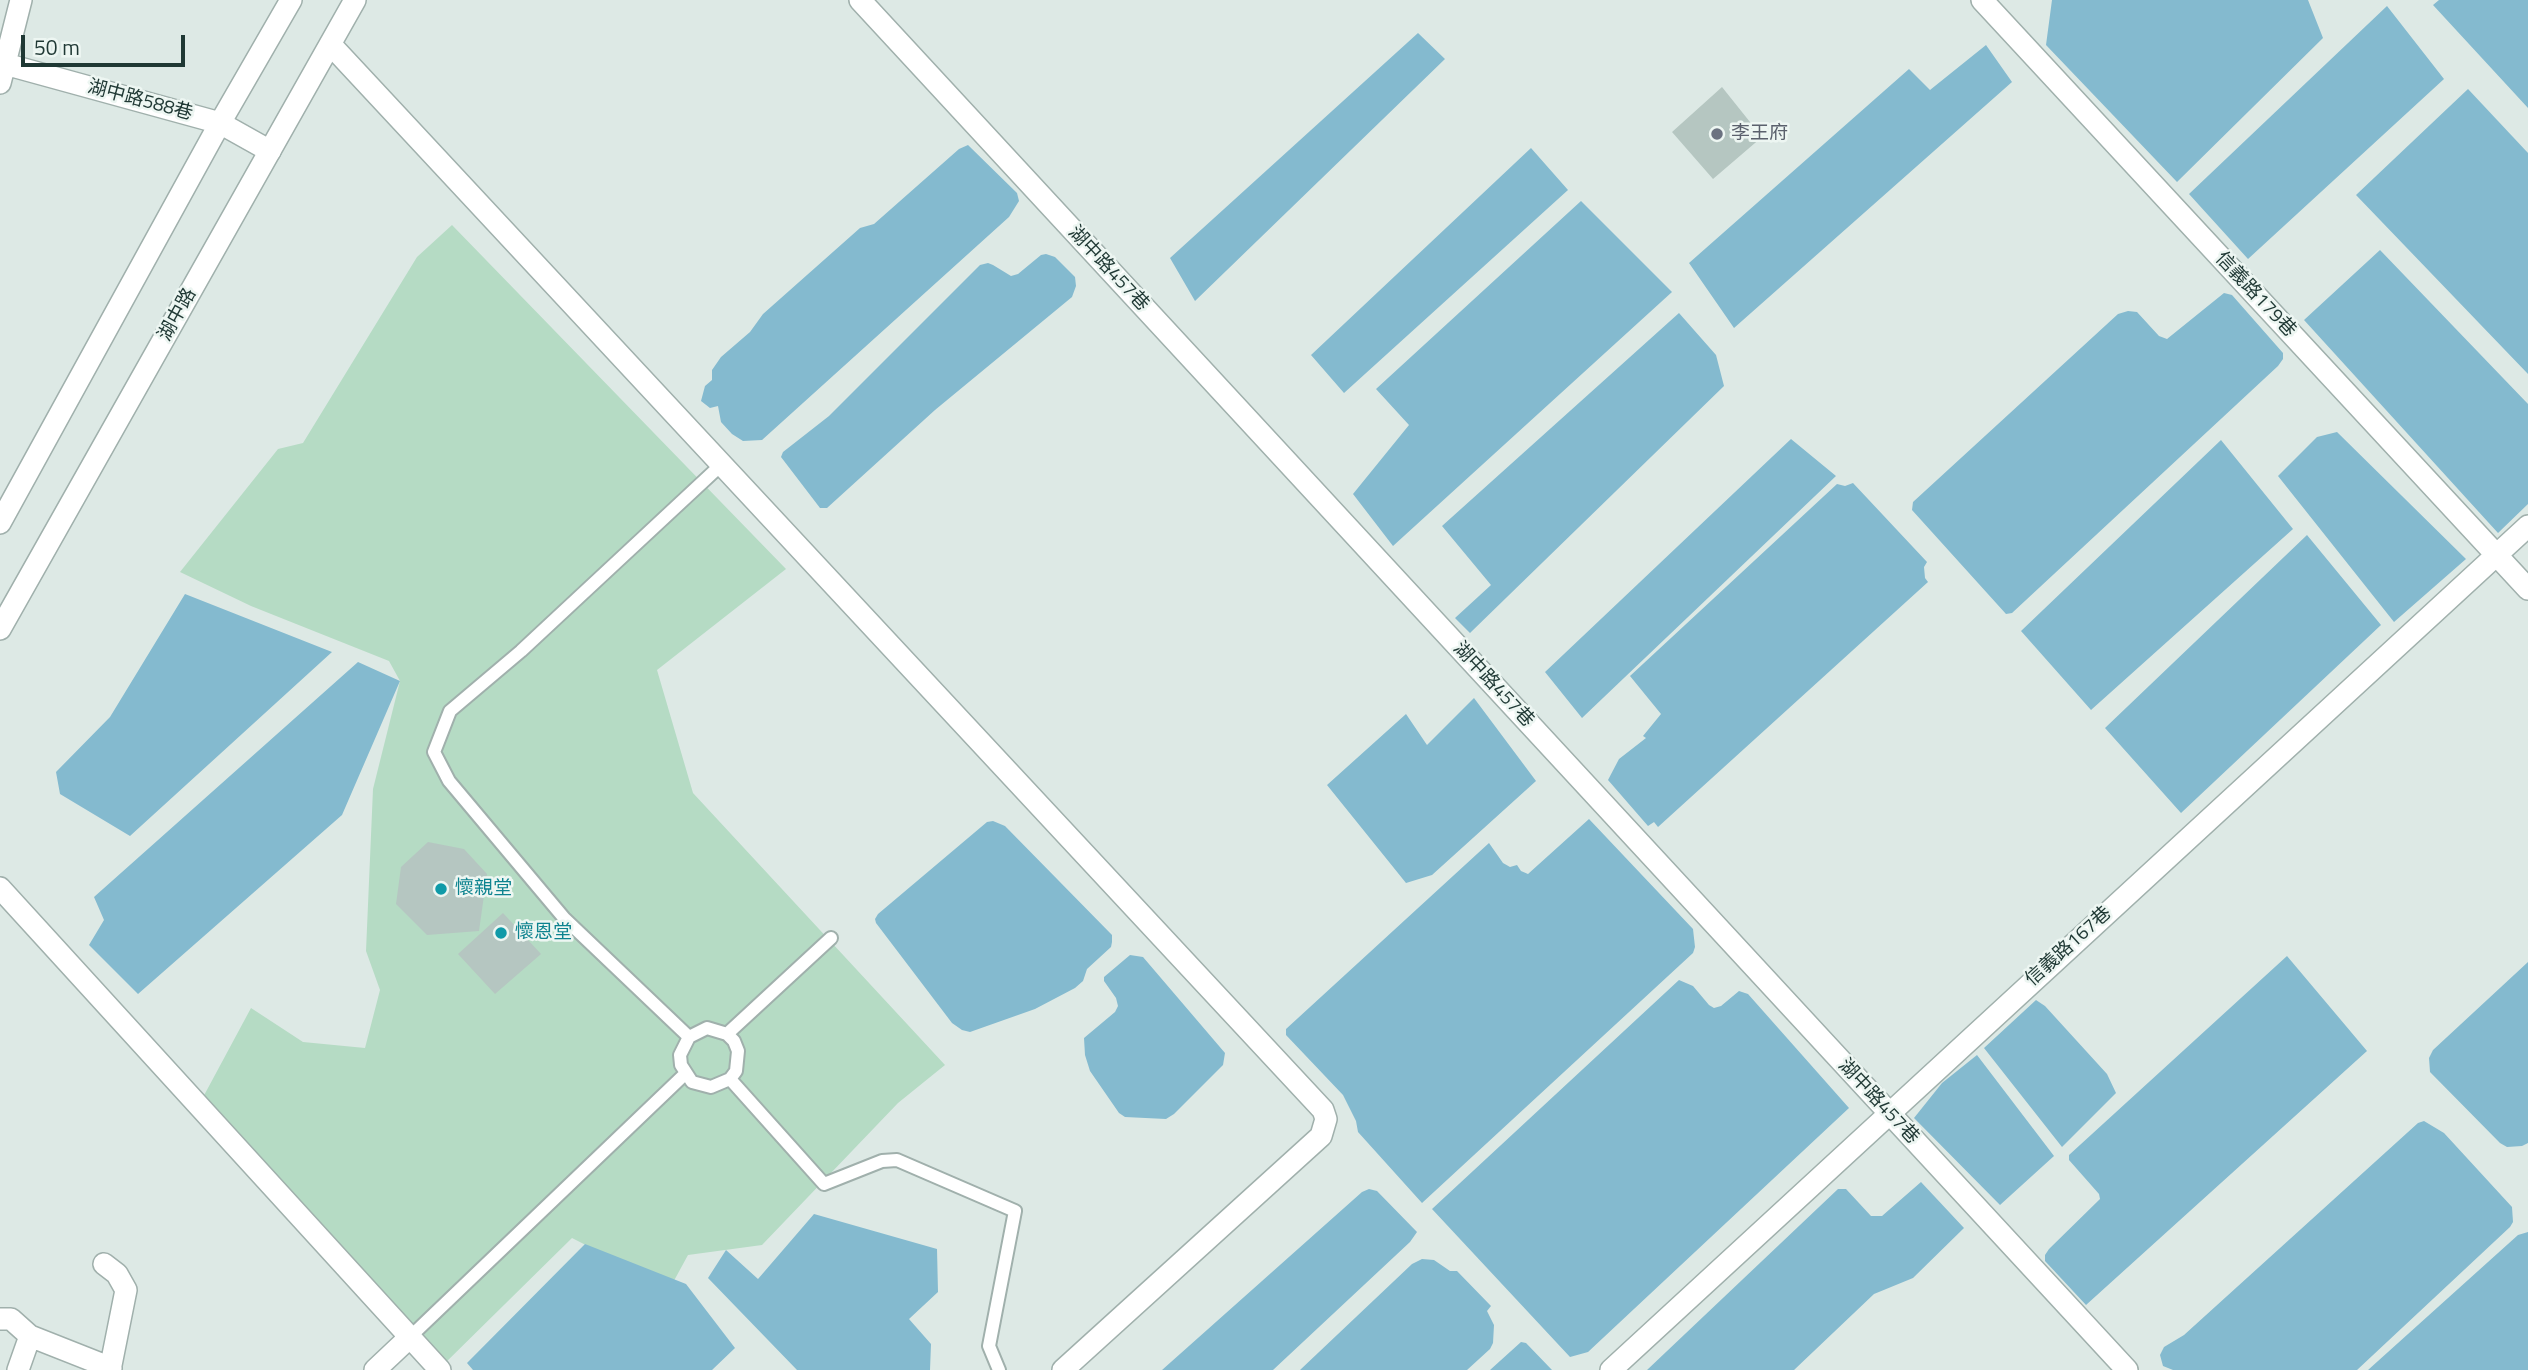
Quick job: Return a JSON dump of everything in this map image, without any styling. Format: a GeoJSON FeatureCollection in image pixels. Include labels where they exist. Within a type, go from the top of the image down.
{"type":"FeatureCollection","features":[{"type":"Feature","properties":{"kind":"street"},"geometry":{"type":"LineString","coordinates":[[2,73],[21,0]]}},
{"type":"Feature","properties":{"kind":"street"},"geometry":{"type":"LineString","coordinates":[[0,523],[220,123],[291,0]]}},
{"type":"Feature","properties":{"kind":"street","name":"湖中路"},"geometry":{"type":"LineString","coordinates":[[0,629],[355,0]]}},
{"type":"Feature","properties":{"kind":"street","name":"湖中路457巷"},"geometry":{"type":"LineString","coordinates":[[860,0],[2127,1370]]}},
{"type":"Feature","properties":{"kind":"street","name":"信義路179巷"},"geometry":{"type":"LineString","coordinates":[[1982,0],[2528,589]]}},
{"type":"Feature","properties":{"kind":"street"},"geometry":{"type":"LineString","coordinates":[[331,45],[1323,1110],[1326,1119],[1321,1136],[1063,1370]]}},
{"type":"Feature","properties":{"kind":"street","name":"湖中路588巷"},"geometry":{"type":"LineString","coordinates":[[2,73],[220,123],[270,151]]}},
{"type":"Feature","properties":{"kind":"street","name":"信義路167巷"},"geometry":{"type":"LineString","coordinates":[[1611,1370],[2528,526]]}},
{"type":"Feature","properties":{"kind":"street"},"geometry":{"type":"LineString","coordinates":[[0,888],[440,1370]]}},
{"type":"Feature","properties":{"kind":"street"},"geometry":{"type":"LineString","coordinates":[[0,1318],[11,1320],[30,1336],[110,1369],[126,1290],[117,1274],[104,1264]]}},
{"type":"Feature","properties":{"kind":"street"},"geometry":{"type":"LineString","coordinates":[[18,1370],[30,1336]]}},
{"type":"Feature","properties":{"kind":"street"},"geometry":{"type":"LineString","coordinates":[[375,1370],[410,1337]]}},
{"type":"Feature","properties":{"kind":"lane"},"geometry":{"type":"LineString","coordinates":[[689,1037],[564,918],[449,781],[434,752],[450,711],[521,651],[722,464]]}},
{"type":"Feature","properties":{"kind":"lane"},"geometry":{"type":"LineString","coordinates":[[727,1034],[831,938]]}},
{"type":"Feature","properties":{"kind":"lane"},"geometry":{"type":"LineString","coordinates":[[707,1028],[727,1034],[734,1041],[739,1061],[736,1071],[730,1079],[711,1087],[692,1082],[681,1065],[680,1055],[689,1037],[707,1028]]}},
{"type":"Feature","properties":{"kind":"lane"},"geometry":{"type":"LineString","coordinates":[[410,1337],[685,1074]]}},
{"type":"Feature","properties":{"kind":"lane"},"geometry":{"type":"LineString","coordinates":[[730,1079],[824,1184],[882,1161],[897,1160],[1015,1211],[989,1346],[999,1370]]}},
{"type":"Feature","properties":{"kind":"green space"},"geometry":{"type":"Polygon","coordinates":[[[452,225],[786,569],[657,670],[693,793],[945,1065],[898,1103],[762,1245],[688,1255],[670,1288],[572,1238],[438,1370],[194,1114],[251,1008],[303,1042],[365,1048],[380,990],[366,951],[373,789],[400,681],[389,661],[251,606],[180,572],[278,449],[303,443],[417,257],[452,225]]]}},
{"type":"Feature","properties":{"kind":"water"},"geometry":{"type":"Polygon","coordinates":[[[2052,0],[2308,0],[2323,38],[2177,182],[2046,45],[2052,0]]]}},
{"type":"Feature","properties":{"kind":"water"},"geometry":{"type":"Polygon","coordinates":[[[2439,0],[2528,0],[2528,108],[2433,5],[2439,0]]]}},
{"type":"Feature","properties":{"kind":"water"},"geometry":{"type":"Polygon","coordinates":[[[2387,6],[2444,79],[2248,259],[2189,194],[2387,6]]]}},
{"type":"Feature","properties":{"kind":"water"},"geometry":{"type":"Polygon","coordinates":[[[1418,33],[1445,59],[1195,301],[1170,258],[1418,33]]]}},
{"type":"Feature","properties":{"kind":"water"},"geometry":{"type":"Polygon","coordinates":[[[1986,45],[2012,82],[1734,328],[1689,263],[1909,69],[1930,90],[1986,45]]]}},
{"type":"Feature","properties":{"kind":"water"},"geometry":{"type":"Polygon","coordinates":[[[2468,89],[2528,153],[2528,374],[2356,195],[2468,89]]]}},
{"type":"Feature","properties":{"kind":"water"},"geometry":{"type":"Polygon","coordinates":[[[968,145],[1017,193],[1019,201],[1009,217],[762,440],[743,441],[732,434],[721,422],[718,406],[710,408],[701,401],[705,386],[712,380],[712,370],[721,357],[750,332],[763,314],[860,228],[874,224],[959,149],[968,145]]]}},
{"type":"Feature","properties":{"kind":"water"},"geometry":{"type":"Polygon","coordinates":[[[1531,148],[1568,190],[1344,393],[1311,355],[1531,148]]]}},
{"type":"Feature","properties":{"kind":"water"},"geometry":{"type":"Polygon","coordinates":[[[1581,201],[1672,292],[1393,546],[1353,494],[1409,425],[1376,389],[1581,201]]]}},
{"type":"Feature","properties":{"kind":"water"},"geometry":{"type":"Polygon","coordinates":[[[2380,250],[2528,404],[2528,504],[2498,533],[2304,320],[2380,250]]]}},
{"type":"Feature","properties":{"kind":"water"},"geometry":{"type":"Polygon","coordinates":[[[1046,254],[1055,257],[1075,277],[1076,286],[1072,297],[935,410],[827,508],[820,508],[781,457],[783,452],[829,416],[980,265],[988,263],[1011,276],[1046,254]]]}},
{"type":"Feature","properties":{"kind":"water"},"geometry":{"type":"Polygon","coordinates":[[[2224,293],[2232,295],[2283,353],[2283,359],[2012,613],[2006,614],[1912,510],[1913,502],[2118,314],[2137,312],[2159,336],[2167,339],[2224,293]]]}},
{"type":"Feature","properties":{"kind":"water"},"geometry":{"type":"Polygon","coordinates":[[[1679,313],[1716,355],[1724,386],[1470,633],[1455,618],[1491,585],[1442,526],[1679,313]]]}},
{"type":"Feature","properties":{"kind":"water"},"geometry":{"type":"Polygon","coordinates":[[[2337,432],[2466,559],[2394,622],[2278,476],[2317,437],[2337,432]]]}},
{"type":"Feature","properties":{"kind":"water"},"geometry":{"type":"Polygon","coordinates":[[[1791,439],[1836,476],[1582,718],[1545,672],[1791,439]]]}},
{"type":"Feature","properties":{"kind":"water"},"geometry":{"type":"Polygon","coordinates":[[[2221,440],[2293,529],[2091,710],[2021,631],[2221,440]]]}},
{"type":"Feature","properties":{"kind":"water"},"geometry":{"type":"Polygon","coordinates":[[[1853,483],[1927,562],[1924,567],[1928,582],[1658,827],[1654,822],[1648,826],[1608,780],[1619,759],[1646,738],[1643,736],[1661,714],[1630,676],[1837,484],[1845,486],[1853,483]]]}},
{"type":"Feature","properties":{"kind":"water"},"geometry":{"type":"Polygon","coordinates":[[[2307,535],[2381,625],[2181,813],[2105,728],[2307,535]]]}},
{"type":"Feature","properties":{"kind":"water"},"geometry":{"type":"Polygon","coordinates":[[[185,594],[332,652],[130,836],[60,794],[56,772],[110,717],[185,594]]]}},
{"type":"Feature","properties":{"kind":"water"},"geometry":{"type":"Polygon","coordinates":[[[358,662],[400,681],[342,815],[138,994],[89,945],[104,920],[94,897],[358,662]]]}},
{"type":"Feature","properties":{"kind":"water"},"geometry":{"type":"Polygon","coordinates":[[[1474,698],[1536,781],[1432,875],[1406,883],[1327,785],[1406,714],[1427,745],[1474,698]]]}},
{"type":"Feature","properties":{"kind":"water"},"geometry":{"type":"Polygon","coordinates":[[[1589,819],[1693,929],[1693,953],[1422,1203],[1358,1132],[1356,1121],[1343,1095],[1286,1035],[1286,1029],[1489,843],[1503,863],[1510,867],[1517,865],[1521,871],[1528,874],[1589,819]]]}},
{"type":"Feature","properties":{"kind":"water"},"geometry":{"type":"Polygon","coordinates":[[[993,821],[1005,826],[1112,935],[1112,942],[1111,947],[1087,969],[1083,981],[1075,988],[1035,1009],[970,1032],[952,1023],[875,919],[987,822],[993,821]]]}},
{"type":"Feature","properties":{"kind":"water"},"geometry":{"type":"Polygon","coordinates":[[[1130,955],[1143,957],[1225,1053],[1223,1065],[1166,1119],[1125,1117],[1119,1113],[1090,1071],[1085,1055],[1084,1038],[1115,1012],[1118,1006],[1104,977],[1130,955]]]}},
{"type":"Feature","properties":{"kind":"water"},"geometry":{"type":"Polygon","coordinates":[[[2287,956],[2367,1051],[2086,1305],[2045,1261],[2049,1249],[2100,1199],[2099,1194],[2069,1160],[2069,1155],[2287,956]]]}},
{"type":"Feature","properties":{"kind":"water"},"geometry":{"type":"Polygon","coordinates":[[[2528,962],[2528,1143],[2507,1147],[2430,1072],[2429,1058],[2433,1050],[2528,962]]]}},
{"type":"Feature","properties":{"kind":"water"},"geometry":{"type":"Polygon","coordinates":[[[1679,980],[1693,986],[1714,1008],[1721,1006],[1739,991],[1748,994],[1849,1108],[1588,1352],[1570,1357],[1432,1209],[1679,980]]]}},
{"type":"Feature","properties":{"kind":"water"},"geometry":{"type":"Polygon","coordinates":[[[2036,1000],[2045,1006],[2107,1074],[2116,1093],[2062,1147],[1984,1048],[2036,1000]]]}},
{"type":"Feature","properties":{"kind":"water"},"geometry":{"type":"Polygon","coordinates":[[[1977,1055],[2054,1156],[2000,1205],[1914,1118],[1942,1083],[1977,1055]]]}},
{"type":"Feature","properties":{"kind":"water"},"geometry":{"type":"Polygon","coordinates":[[[2424,1121],[2444,1133],[2512,1207],[2513,1222],[2510,1227],[2357,1370],[2173,1370],[2163,1366],[2160,1355],[2164,1347],[2184,1335],[2418,1123],[2424,1121]]]}},
{"type":"Feature","properties":{"kind":"water"},"geometry":{"type":"Polygon","coordinates":[[[1921,1182],[1964,1228],[1913,1278],[1874,1294],[1794,1370],[1647,1370],[1838,1189],[1846,1189],[1871,1216],[1882,1216],[1921,1182]]]}},
{"type":"Feature","properties":{"kind":"water"},"geometry":{"type":"Polygon","coordinates":[[[1369,1189],[1377,1191],[1417,1232],[1410,1242],[1273,1370],[1162,1370],[1362,1192],[1369,1189]]]}},
{"type":"Feature","properties":{"kind":"water"},"geometry":{"type":"Polygon","coordinates":[[[814,1214],[937,1249],[938,1292],[909,1319],[931,1344],[930,1370],[797,1370],[708,1278],[726,1250],[758,1279],[814,1214]]]}},
{"type":"Feature","properties":{"kind":"water"},"geometry":{"type":"Polygon","coordinates":[[[2528,1232],[2528,1370],[2368,1370],[2518,1235],[2528,1232]]]}},
{"type":"Feature","properties":{"kind":"water"},"geometry":{"type":"Polygon","coordinates":[[[585,1244],[686,1284],[735,1348],[712,1370],[473,1370],[467,1363],[585,1244]]]}},
{"type":"Feature","properties":{"kind":"water"},"geometry":{"type":"Polygon","coordinates":[[[1422,1259],[1434,1260],[1450,1271],[1457,1271],[1491,1306],[1487,1311],[1494,1325],[1493,1343],[1467,1370],[1300,1370],[1412,1264],[1422,1259]]]}},
{"type":"Feature","properties":{"kind":"water"},"geometry":{"type":"Polygon","coordinates":[[[1521,1342],[1526,1343],[1552,1370],[1490,1370],[1521,1342]]]}},
{"type":"Feature","properties":{"kind":"building","name":"李王府"},"geometry":{"type":"Polygon","coordinates":[[[1722,87],[1762,137],[1713,179],[1672,132],[1722,87]]]}},
{"type":"Feature","properties":{"kind":"building","name":"懷親堂"},"geometry":{"type":"Polygon","coordinates":[[[428,842],[464,849],[487,874],[479,931],[427,935],[396,904],[401,867],[428,842]]]}},
{"type":"Feature","properties":{"kind":"building","name":"懷恩堂"},"geometry":{"type":"Polygon","coordinates":[[[503,913],[541,954],[495,994],[458,954],[503,913]]]}},
{"type":"Feature","properties":{"kind":"place","name":"李王府"},"geometry":{"type":"Point","coordinates":[1717,134]}},
{"type":"Feature","properties":{"kind":"place","name":"懷親堂"},"geometry":{"type":"Point","coordinates":[441,889]}},
{"type":"Feature","properties":{"kind":"place","name":"懷恩堂"},"geometry":{"type":"Point","coordinates":[501,933]}}]}
